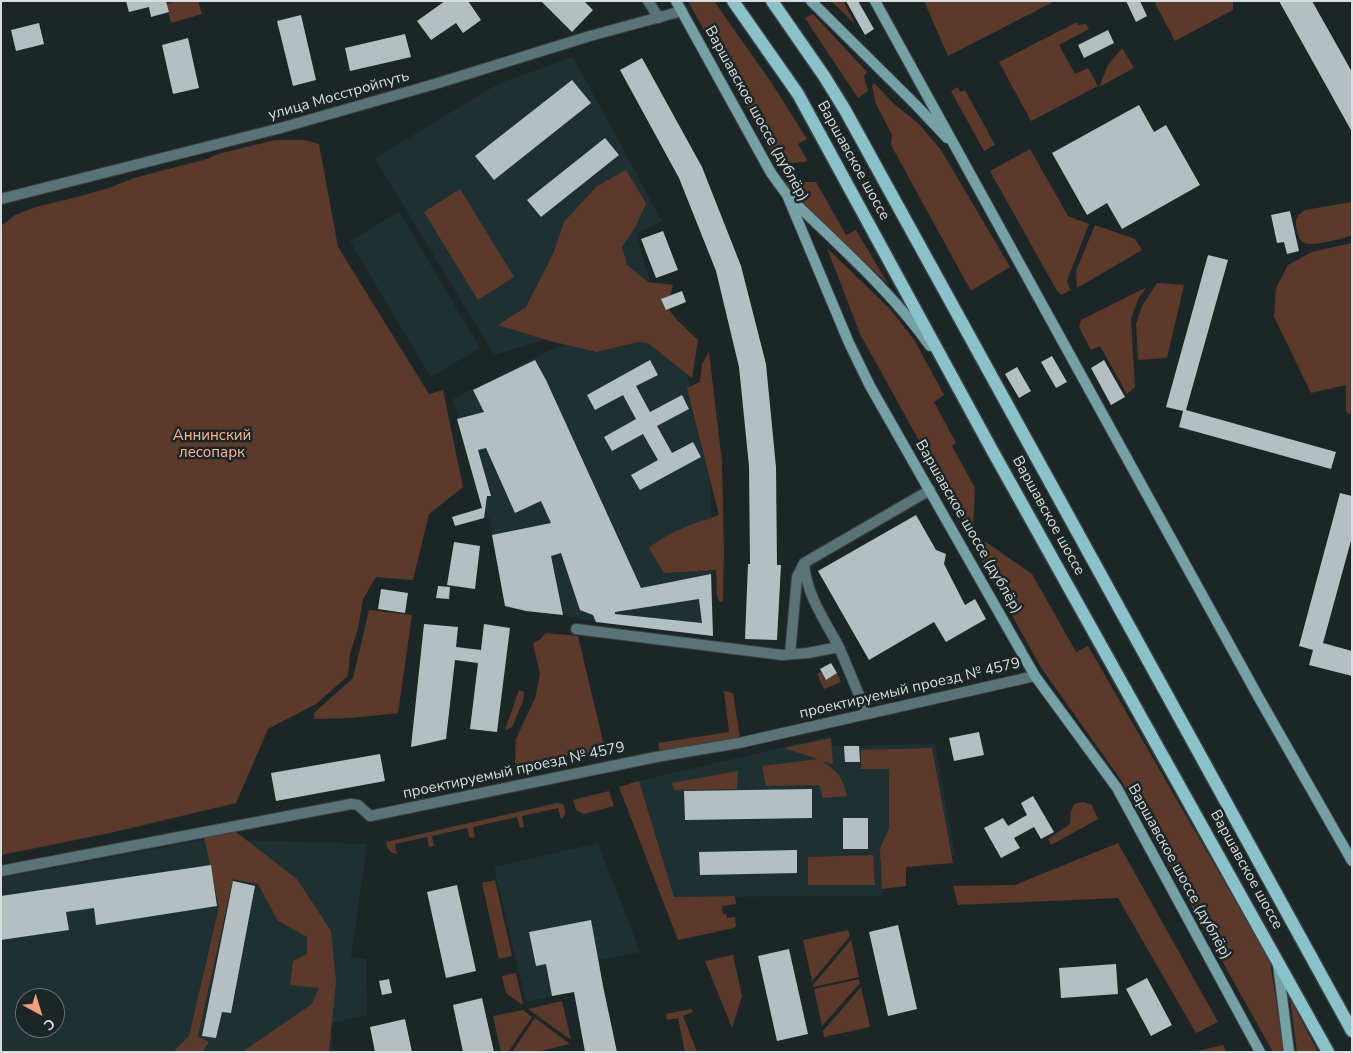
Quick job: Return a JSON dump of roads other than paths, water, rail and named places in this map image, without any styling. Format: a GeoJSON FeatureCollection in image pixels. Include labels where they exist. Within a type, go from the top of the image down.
{"type":"FeatureCollection","features":[{"type":"Feature","properties":{"kind":"main road","name":"Варшавское шоссе (дублёр)"},"geometry":{"type":"LineString","coordinates":[[676,1],[771,173],[787,195],[870,386],[1035,676],[1117,788],[1260,1052]]}},
{"type":"Feature","properties":{"kind":"main road","name":"Варшавское шоссе"},"geometry":{"type":"LineString","coordinates":[[733,1],[798,94],[1007,476],[1328,1052]]}},
{"type":"Feature","properties":{"kind":"main road","name":"Варшавское шоссе"},"geometry":{"type":"LineString","coordinates":[[772,1],[819,68],[845,110],[1352,1031]]}},
{"type":"Feature","properties":{"kind":"main road"},"geometry":{"type":"LineString","coordinates":[[811,1],[915,104],[959,152]]}},
{"type":"Feature","properties":{"kind":"main road"},"geometry":{"type":"LineString","coordinates":[[875,1],[1255,690],[1352,861]]}},
{"type":"Feature","properties":{"kind":"main road"},"geometry":{"type":"LineString","coordinates":[[787,195],[888,294],[917,328],[958,386]]}},
{"type":"Feature","properties":{"kind":"main road"},"geometry":{"type":"LineString","coordinates":[[1277,959],[1289,1052]]}},
{"type":"Feature","properties":{"kind":"street"},"geometry":{"type":"LineString","coordinates":[[648,1],[659,18]]}},
{"type":"Feature","properties":{"kind":"street","name":"улица Мосстройпуть"},"geometry":{"type":"LineString","coordinates":[[1,199],[285,126],[435,84],[590,36],[682,12]]}},
{"type":"Feature","properties":{"kind":"street"},"geometry":{"type":"LineString","coordinates":[[790,654],[802,570],[930,490]]}},
{"type":"Feature","properties":{"kind":"street"},"geometry":{"type":"LineString","coordinates":[[802,570],[810,594],[839,647],[867,714]]}},
{"type":"Feature","properties":{"kind":"street"},"geometry":{"type":"LineString","coordinates":[[576,629],[768,653],[808,653],[839,647]]}},
{"type":"Feature","properties":{"kind":"street","name":"проектируемый проезд № 4579"},"geometry":{"type":"LineString","coordinates":[[1,871],[350,804],[358,805],[370,816],[656,757],[739,743],[1035,676]]}},
{"type":"Feature","properties":{"kind":"park label","name":"Аннинский лесопарк"},"geometry":{"type":"Point","coordinates":[212,444]}}]}
